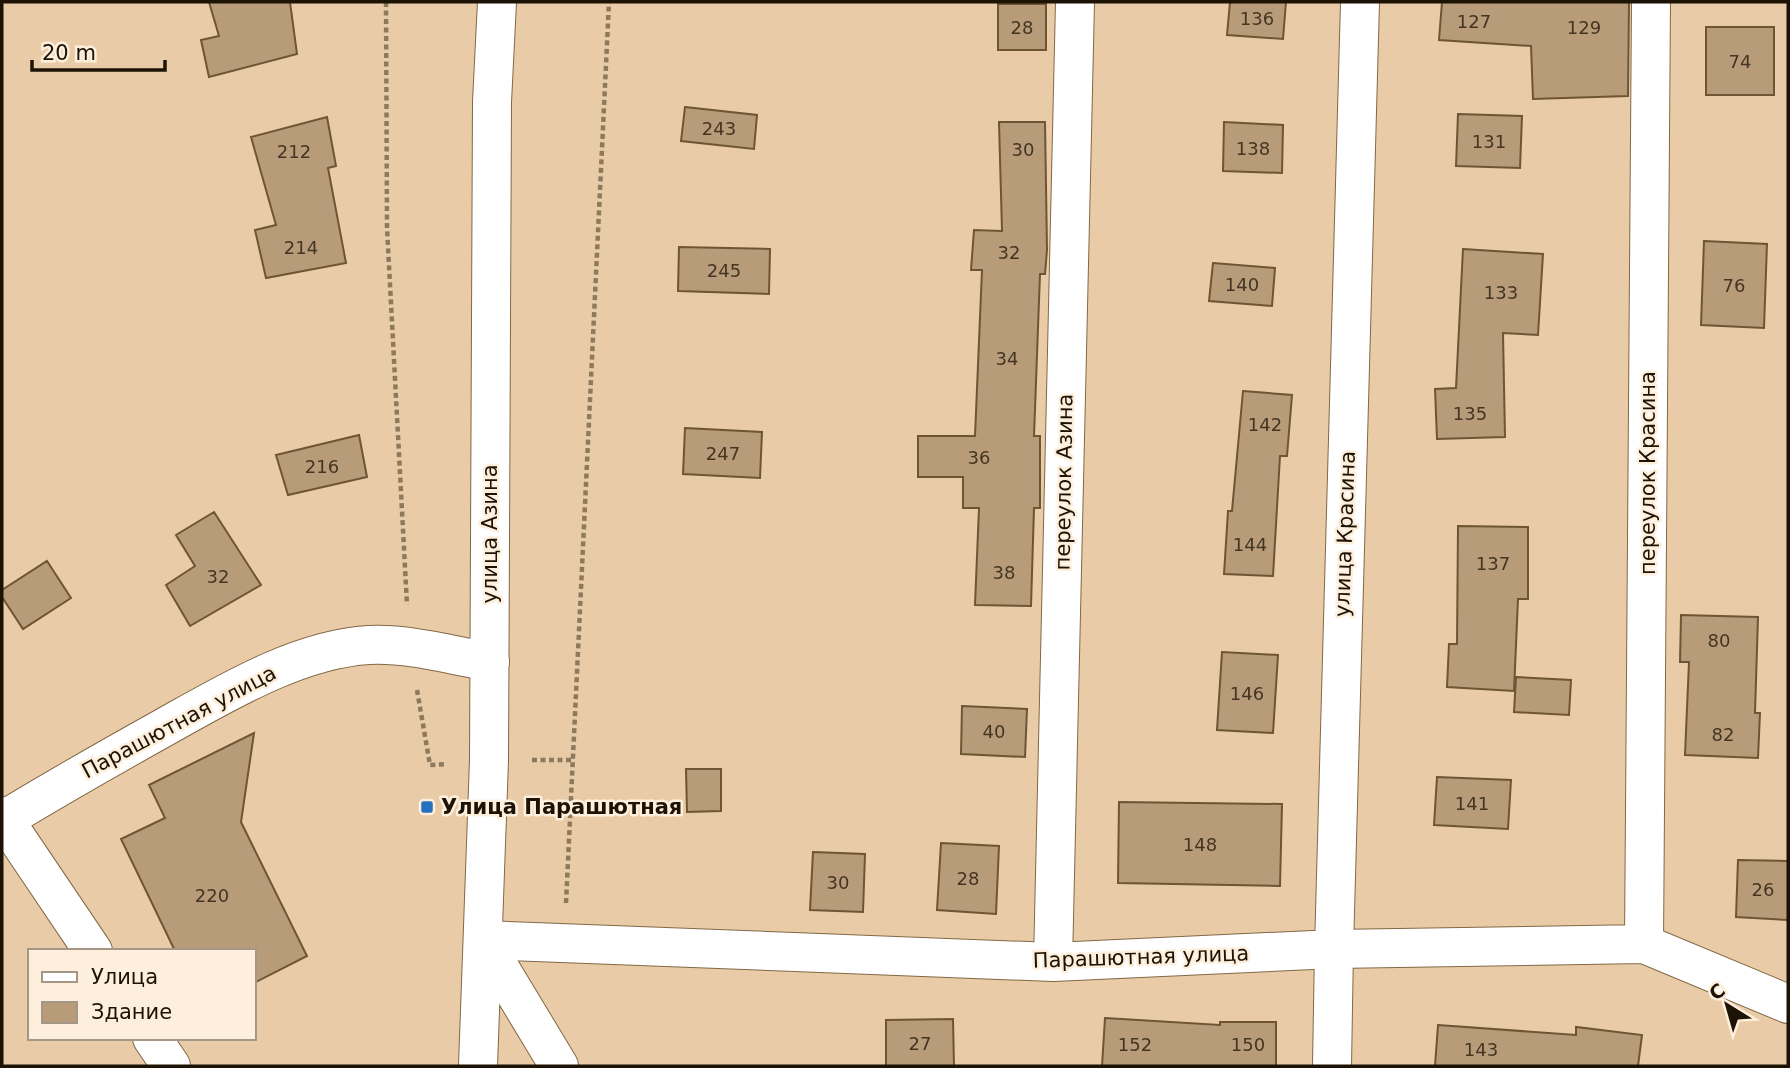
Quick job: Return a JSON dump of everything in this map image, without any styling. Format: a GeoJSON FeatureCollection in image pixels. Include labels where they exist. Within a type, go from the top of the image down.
{"type":"FeatureCollection","features":[{"type":"Feature","properties":{"kind":"street","name":"улица Азина"},"geometry":{"type":"LineString","coordinates":[[478,1066],[489,760],[492,116],[497,2]]}},
{"type":"Feature","properties":{"kind":"street","name":"переулок Азина"},"geometry":{"type":"LineString","coordinates":[[1052,962],[1075,2]]}},
{"type":"Feature","properties":{"kind":"street","name":"улица Красина"},"geometry":{"type":"LineString","coordinates":[[1332,1066],[1360,2]]}},
{"type":"Feature","properties":{"kind":"street","name":"переулок Красина"},"geometry":{"type":"LineString","coordinates":[[1644,944],[1651,2]]}},
{"type":"Feature","properties":{"kind":"street","name":"Парашютная улица"},"geometry":{"type":"LineString","coordinates":[[3,819],[209,702],[282,666],[327,650],[370,645],[409,648],[490,662]]}},
{"type":"Feature","properties":{"kind":"street"},"geometry":{"type":"LineString","coordinates":[[3,819],[92,949]]}},
{"type":"Feature","properties":{"kind":"street","name":"Парашютная улица"},"geometry":{"type":"LineString","coordinates":[[483,940],[1052,962],[1334,949],[1644,944],[1788,1004]]}},
{"type":"Feature","properties":{"kind":"street"},"geometry":{"type":"LineString","coordinates":[[483,940],[559,1066]]}},
{"type":"Feature","properties":{"kind":"street"},"geometry":{"type":"LineString","coordinates":[[153,1040],[171,1066]]}},
{"type":"Feature","properties":{"kind":"path"},"geometry":{"type":"LineString","coordinates":[[386,2],[387,228],[409,648]]}},
{"type":"Feature","properties":{"kind":"path"},"geometry":{"type":"LineString","coordinates":[[565,943],[609,2]]}},
{"type":"Feature","properties":{"kind":"building"},"geometry":{"type":"Polygon","coordinates":[[[209,2],[290,2],[297,54],[209,77],[201,40],[219,36],[209,2]]]}},
{"type":"Feature","properties":{"kind":"building"},"geometry":{"type":"Polygon","coordinates":[[[1230,2],[1286,2],[1283,39],[1227,35],[1230,2]]]}},
{"type":"Feature","properties":{"kind":"building"},"geometry":{"type":"Polygon","coordinates":[[[1442,2],[1629,2],[1628,96],[1533,99],[1531,46],[1439,40],[1442,2]]]}},
{"type":"Feature","properties":{"kind":"building"},"geometry":{"type":"Polygon","coordinates":[[[998,4],[1046,4],[1046,50],[998,50],[998,4]]]}},
{"type":"Feature","properties":{"kind":"building"},"geometry":{"type":"Polygon","coordinates":[[[1706,27],[1774,27],[1774,95],[1706,95],[1706,27]]]}},
{"type":"Feature","properties":{"kind":"building"},"geometry":{"type":"Polygon","coordinates":[[[685,107],[757,115],[754,149],[681,141],[685,107]]]}},
{"type":"Feature","properties":{"kind":"building"},"geometry":{"type":"Polygon","coordinates":[[[1458,114],[1522,116],[1520,168],[1456,166],[1458,114]]]}},
{"type":"Feature","properties":{"kind":"building"},"geometry":{"type":"Polygon","coordinates":[[[327,117],[336,166],[328,168],[346,263],[266,278],[255,230],[276,225],[251,137],[327,117]]]}},
{"type":"Feature","properties":{"kind":"building"},"geometry":{"type":"Polygon","coordinates":[[[999,122],[1045,122],[1047,250],[1045,274],[1040,274],[1034,436],[1040,436],[1040,508],[1034,508],[1031,606],[975,605],[979,508],[963,508],[963,477],[918,477],[918,436],[975,436],[982,270],[971,270],[974,230],[1002,231],[999,122]]]}},
{"type":"Feature","properties":{"kind":"building"},"geometry":{"type":"Polygon","coordinates":[[[1224,122],[1283,125],[1282,173],[1223,171],[1224,122]]]}},
{"type":"Feature","properties":{"kind":"building"},"geometry":{"type":"Polygon","coordinates":[[[1704,241],[1767,244],[1764,328],[1701,325],[1704,241]]]}},
{"type":"Feature","properties":{"kind":"building"},"geometry":{"type":"Polygon","coordinates":[[[679,247],[770,249],[769,294],[678,291],[679,247]]]}},
{"type":"Feature","properties":{"kind":"building"},"geometry":{"type":"Polygon","coordinates":[[[1463,249],[1543,254],[1538,335],[1503,333],[1505,437],[1437,439],[1435,389],[1456,388],[1463,249]]]}},
{"type":"Feature","properties":{"kind":"building"},"geometry":{"type":"Polygon","coordinates":[[[1213,263],[1275,268],[1272,306],[1209,301],[1213,263]]]}},
{"type":"Feature","properties":{"kind":"building"},"geometry":{"type":"Polygon","coordinates":[[[1243,391],[1292,395],[1287,456],[1280,456],[1273,576],[1224,574],[1228,511],[1232,511],[1243,391]]]}},
{"type":"Feature","properties":{"kind":"building"},"geometry":{"type":"Polygon","coordinates":[[[685,428],[762,432],[760,478],[683,474],[685,428]]]}},
{"type":"Feature","properties":{"kind":"building"},"geometry":{"type":"Polygon","coordinates":[[[359,435],[367,477],[288,495],[276,455],[359,435]]]}},
{"type":"Feature","properties":{"kind":"building"},"geometry":{"type":"Polygon","coordinates":[[[214,512],[261,585],[190,626],[166,585],[195,566],[176,535],[214,512]]]}},
{"type":"Feature","properties":{"kind":"building"},"geometry":{"type":"Polygon","coordinates":[[[1458,526],[1528,527],[1528,599],[1518,599],[1514,691],[1447,687],[1449,644],[1457,644],[1458,526]]]}},
{"type":"Feature","properties":{"kind":"building"},"geometry":{"type":"Polygon","coordinates":[[[47,561],[71,598],[23,629],[2,597],[2,590],[47,561]]]}},
{"type":"Feature","properties":{"kind":"building"},"geometry":{"type":"Polygon","coordinates":[[[1681,615],[1758,617],[1755,713],[1760,713],[1758,758],[1685,755],[1689,662],[1680,662],[1681,615]]]}},
{"type":"Feature","properties":{"kind":"building"},"geometry":{"type":"Polygon","coordinates":[[[1222,652],[1278,655],[1273,733],[1217,730],[1222,652]]]}},
{"type":"Feature","properties":{"kind":"building"},"geometry":{"type":"Polygon","coordinates":[[[1516,677],[1571,680],[1569,715],[1514,712],[1516,677]]]}},
{"type":"Feature","properties":{"kind":"building"},"geometry":{"type":"Polygon","coordinates":[[[962,706],[1027,709],[1025,757],[961,754],[962,706]]]}},
{"type":"Feature","properties":{"kind":"building"},"geometry":{"type":"Polygon","coordinates":[[[254,733],[241,822],[307,956],[256,982],[256,949],[174,949],[121,839],[165,818],[149,785],[254,733]]]}},
{"type":"Feature","properties":{"kind":"building"},"geometry":{"type":"Polygon","coordinates":[[[686,769],[721,769],[721,811],[687,812],[686,769]]]}},
{"type":"Feature","properties":{"kind":"building"},"geometry":{"type":"Polygon","coordinates":[[[1437,777],[1511,780],[1508,829],[1434,825],[1437,777]]]}},
{"type":"Feature","properties":{"kind":"building"},"geometry":{"type":"Polygon","coordinates":[[[1119,802],[1282,804],[1280,886],[1118,883],[1119,802]]]}},
{"type":"Feature","properties":{"kind":"building"},"geometry":{"type":"Polygon","coordinates":[[[941,843],[999,846],[996,914],[937,910],[941,843]]]}},
{"type":"Feature","properties":{"kind":"building"},"geometry":{"type":"Polygon","coordinates":[[[813,852],[865,854],[863,912],[810,910],[813,852]]]}},
{"type":"Feature","properties":{"kind":"building"},"geometry":{"type":"Polygon","coordinates":[[[1738,860],[1788,861],[1788,920],[1736,917],[1738,860]]]}},
{"type":"Feature","properties":{"kind":"building"},"geometry":{"type":"Polygon","coordinates":[[[1105,1018],[1220,1025],[1220,1022],[1276,1022],[1276,1066],[1102,1066],[1105,1018]]]}},
{"type":"Feature","properties":{"kind":"building"},"geometry":{"type":"Polygon","coordinates":[[[953,1019],[954,1066],[886,1066],[886,1020],[953,1019]]]}},
{"type":"Feature","properties":{"kind":"building"},"geometry":{"type":"Polygon","coordinates":[[[1438,1025],[1576,1035],[1576,1027],[1642,1035],[1638,1066],[1435,1066],[1438,1025]]]}},
{"type":"Feature","properties":{"kind":"place","name":"Улица Парашютная"},"geometry":{"type":"Point","coordinates":[427,807]}}]}
